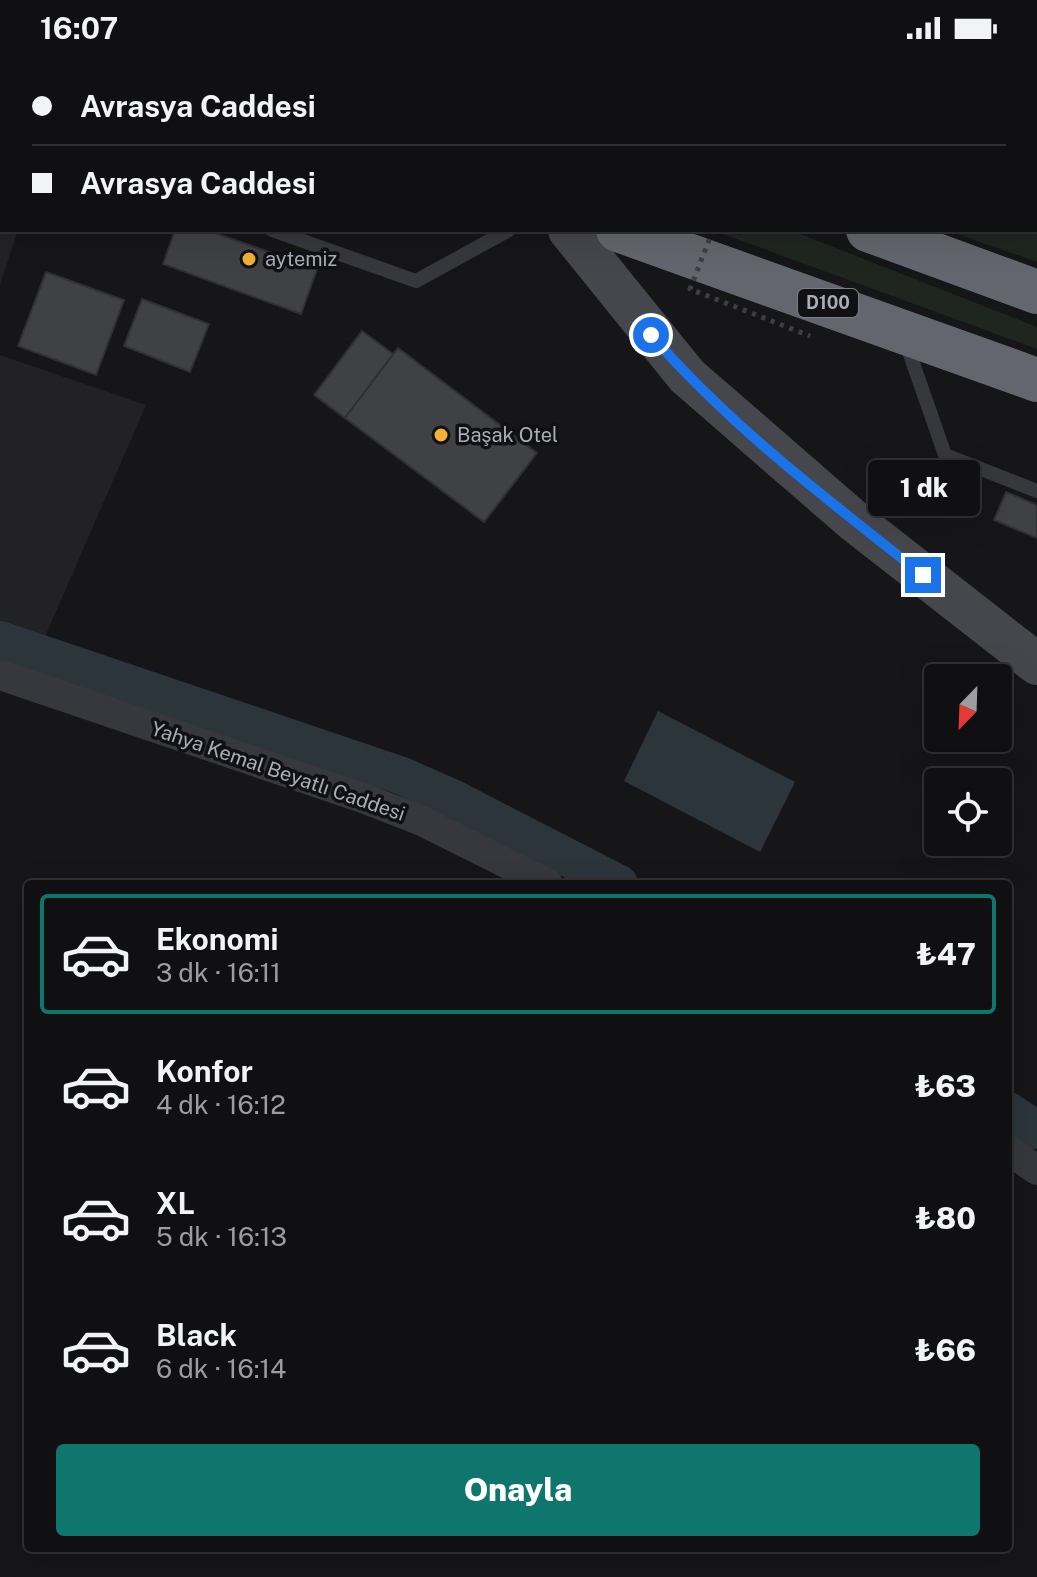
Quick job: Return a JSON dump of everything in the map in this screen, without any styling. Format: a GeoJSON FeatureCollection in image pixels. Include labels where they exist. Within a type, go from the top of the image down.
{"type":"FeatureCollection","features":[{"type":"Feature","properties":{"kind":"highway","name":"D100"},"geometry":{"type":"LineString","coordinates":[[624,232],[1037,380]]}},
{"type":"Feature","properties":{"kind":"highway"},"geometry":{"type":"LineString","coordinates":[[873,232],[1037,292]]}},
{"type":"Feature","properties":{"kind":"street"},"geometry":{"type":"LineString","coordinates":[[571,232],[687,376],[854,521],[1037,664]]}},
{"type":"Feature","properties":{"kind":"street","name":"Yahya Kemal Beyatlı Caddesi"},"geometry":{"type":"LineString","coordinates":[[0,675],[363,798],[422,821],[540,880]]}},
{"type":"Feature","properties":{"kind":"street"},"geometry":{"type":"LineString","coordinates":[[1012,1153],[1037,1170]]}},
{"type":"Feature","properties":{"kind":"lane"},"geometry":{"type":"LineString","coordinates":[[278,232],[416,281],[505,232]]}},
{"type":"Feature","properties":{"kind":"lane"},"geometry":{"type":"LineString","coordinates":[[901,329],[945,455],[1037,491]]}},
{"type":"Feature","properties":{"kind":"path"},"geometry":{"type":"LineString","coordinates":[[712,232],[690,289],[810,336]]}},
{"type":"Feature","properties":{"kind":"shaded area"},"geometry":{"type":"Polygon","coordinates":[[[0,232],[17,232],[0,285],[0,232]]]}},
{"type":"Feature","properties":{"kind":"shaded area"},"geometry":{"type":"Polygon","coordinates":[[[717,232],[795,232],[1037,327],[1037,349],[717,232]]]}},
{"type":"Feature","properties":{"kind":"shaded area"},"geometry":{"type":"Polygon","coordinates":[[[952,232],[1037,232],[1037,262],[952,232]]]}},
{"type":"Feature","properties":{"kind":"shaded area"},"geometry":{"type":"Polygon","coordinates":[[[0,355],[146,405],[44,639],[0,624],[0,355]]]}},
{"type":"Feature","properties":{"kind":"shaded area"},"geometry":{"type":"Polygon","coordinates":[[[658,711],[795,782],[760,852],[624,781],[658,711]]]}},
{"type":"Feature","properties":{"kind":"building"},"geometry":{"type":"Polygon","coordinates":[[[174,232],[213,232],[317,269],[301,314],[163,264],[174,232]]]}},
{"type":"Feature","properties":{"kind":"building"},"geometry":{"type":"Polygon","coordinates":[[[46,272],[124,300],[96,375],[18,346],[46,272]]]}},
{"type":"Feature","properties":{"kind":"building"},"geometry":{"type":"Polygon","coordinates":[[[142,299],[209,324],[190,372],[124,346],[142,299]]]}},
{"type":"Feature","properties":{"kind":"building"},"geometry":{"type":"Polygon","coordinates":[[[362,331],[393,354],[345,418],[314,395],[362,331]]]}},
{"type":"Feature","properties":{"kind":"building","name":"Başak Otel"},"geometry":{"type":"Polygon","coordinates":[[[398,348],[537,453],[484,522],[345,418],[398,348]]]}},
{"type":"Feature","properties":{"kind":"building"},"geometry":{"type":"Polygon","coordinates":[[[1006,492],[1037,505],[1037,538],[994,520],[1006,492]]]}},
{"type":"Feature","properties":{"kind":"waterway"},"geometry":{"type":"LineString","coordinates":[[0,640],[402,776],[454,799],[611,880]]}},
{"type":"Feature","properties":{"kind":"waterway"},"geometry":{"type":"LineString","coordinates":[[1012,1114],[1037,1130]]}},
{"type":"Feature","properties":{"kind":"place","name":"aytemiz"},"geometry":{"type":"Point","coordinates":[249,259]}},
{"type":"Feature","properties":{"kind":"place","name":"Başak Otel"},"geometry":{"type":"Point","coordinates":[441,435]}},
{"type":"Feature","properties":{"kind":"route"},"geometry":{"type":"LineString","coordinates":[[651,335],[687,376],[750,434],[923,575]]}}]}
